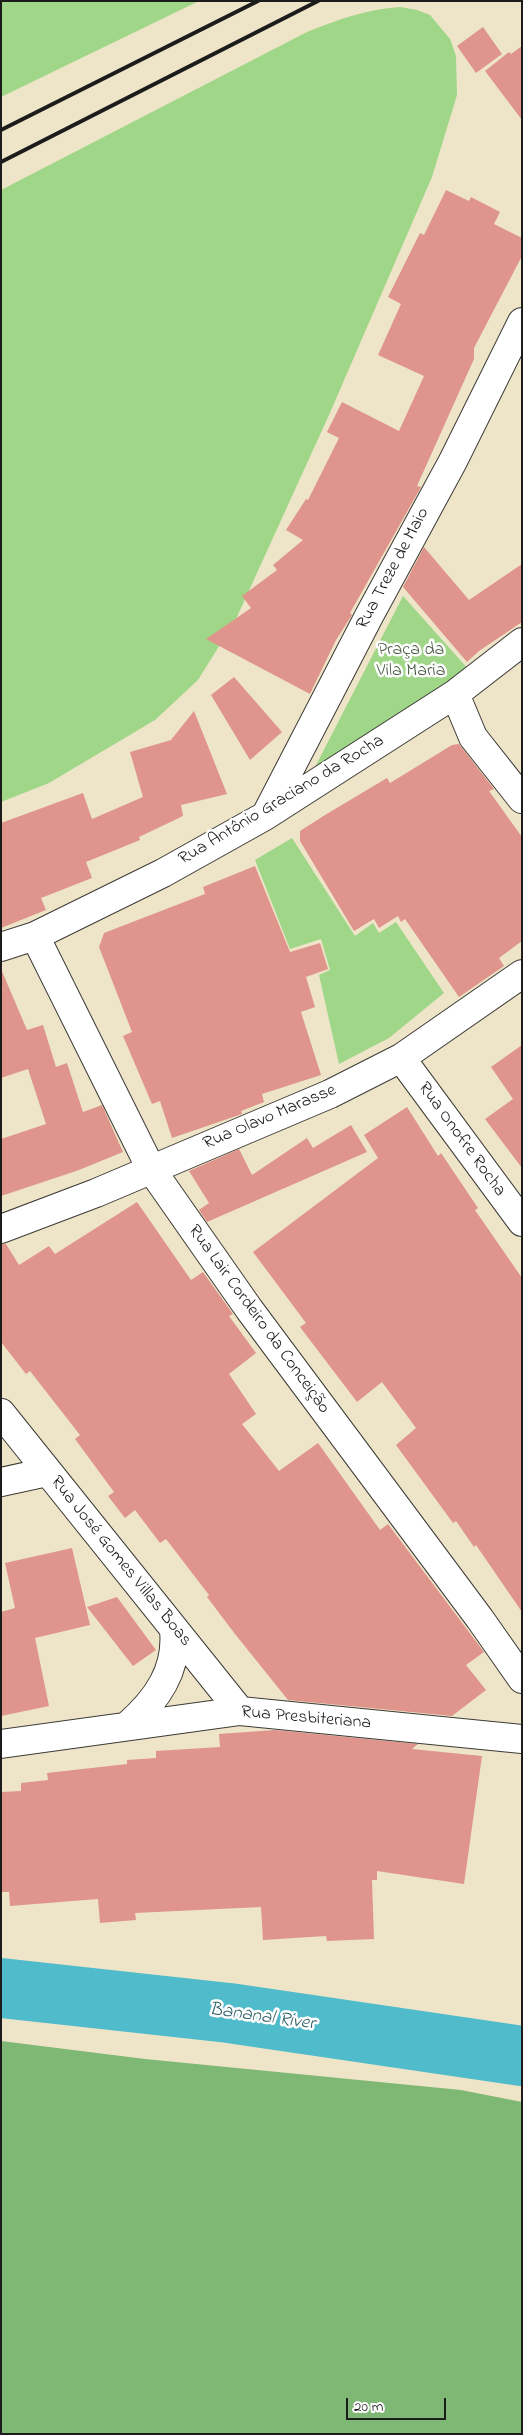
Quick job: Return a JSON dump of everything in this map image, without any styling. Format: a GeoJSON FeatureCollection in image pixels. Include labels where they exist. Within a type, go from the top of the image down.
{"type":"FeatureCollection","features":[{"type":"Feature","properties":{"kind":"street","name":"Rua Treze de Maio"},"geometry":{"type":"LineString","coordinates":[[265,816],[365,623],[454,461],[522,322]]}},
{"type":"Feature","properties":{"kind":"street","name":"Rua Antônio Graciano da Rocha"},"geometry":{"type":"LineString","coordinates":[[1,948],[35,936],[163,873],[265,816],[455,694],[522,642]]}},
{"type":"Feature","properties":{"kind":"street"},"geometry":{"type":"LineString","coordinates":[[455,694],[473,737],[522,798]]}},
{"type":"Feature","properties":{"kind":"street","name":"Rua Lair Cordeiro da Conceição"},"geometry":{"type":"LineString","coordinates":[[35,936],[151,1169],[249,1309],[480,1619],[522,1679]]}},
{"type":"Feature","properties":{"kind":"street","name":"Rua Olavo Marasse"},"geometry":{"type":"LineString","coordinates":[[1,1229],[330,1094],[401,1058],[522,974]]}},
{"type":"Feature","properties":{"kind":"street","name":"Rua Onofre Rocha"},"geometry":{"type":"LineString","coordinates":[[401,1058],[522,1222]]}},
{"type":"Feature","properties":{"kind":"street","name":"Rua José Gomes Villas Boas"},"geometry":{"type":"LineString","coordinates":[[1,1412],[47,1472],[240,1711]]}},
{"type":"Feature","properties":{"kind":"street"},"geometry":{"type":"LineString","coordinates":[[1,1482],[47,1472]]}},
{"type":"Feature","properties":{"kind":"street"},"geometry":{"type":"LineString","coordinates":[[127,1726],[149,1704],[164,1681],[175,1656],[174,1630]]}},
{"type":"Feature","properties":{"kind":"street","name":"Rua Presbiteriana"},"geometry":{"type":"LineString","coordinates":[[1,1744],[240,1711],[522,1739]]}},
{"type":"Feature","properties":{"kind":"green space"},"geometry":{"type":"Polygon","coordinates":[[[1,1],[199,1],[1,97],[1,1]]]}},
{"type":"Feature","properties":{"kind":"green space"},"geometry":{"type":"Polygon","coordinates":[[[400,7],[430,15],[450,39],[456,56],[457,95],[432,177],[329,415],[236,619],[198,680],[155,720],[49,783],[1,802],[1,190],[307,32],[341,19],[400,7]]]}},
{"type":"Feature","properties":{"kind":"green space","name":"Praça da Vila Maria"},"geometry":{"type":"Polygon","coordinates":[[[403,596],[469,670],[314,769],[403,596]]]}},
{"type":"Feature","properties":{"kind":"green space"},"geometry":{"type":"Polygon","coordinates":[[[292,838],[355,936],[373,923],[379,933],[396,922],[444,993],[389,1038],[339,1064],[319,975],[330,970],[321,939],[290,949],[255,860],[292,838]]]}},
{"type":"Feature","properties":{"kind":"green space"},"geometry":{"type":"Polygon","coordinates":[[[1,2041],[145,2059],[461,2090],[522,2102],[522,2434],[1,2434],[1,2041]]]}},
{"type":"Feature","properties":{"kind":"building"},"geometry":{"type":"Polygon","coordinates":[[[483,27],[502,54],[476,73],[457,46],[483,27]]]}},
{"type":"Feature","properties":{"kind":"building"},"geometry":{"type":"Polygon","coordinates":[[[522,46],[522,120],[485,71],[509,52],[511,54],[522,46]]]}},
{"type":"Feature","properties":{"kind":"building"},"geometry":{"type":"Polygon","coordinates":[[[446,190],[469,201],[471,197],[500,212],[494,224],[522,238],[522,256],[474,348],[474,359],[417,486],[421,487],[350,613],[352,615],[336,640],[310,694],[206,639],[251,608],[242,596],[277,570],[273,565],[303,540],[286,530],[306,499],[308,500],[339,438],[327,432],[342,402],[399,431],[424,376],[378,355],[401,304],[388,297],[420,233],[424,235],[446,190]]]}},
{"type":"Feature","properties":{"kind":"building"},"geometry":{"type":"Polygon","coordinates":[[[424,547],[469,600],[522,564],[522,622],[479,651],[467,662],[403,587],[424,547]]]}},
{"type":"Feature","properties":{"kind":"building"},"geometry":{"type":"Polygon","coordinates":[[[234,677],[282,732],[250,760],[211,695],[234,677]]]}},
{"type":"Feature","properties":{"kind":"building"},"geometry":{"type":"Polygon","coordinates":[[[194,711],[227,794],[181,805],[183,816],[139,837],[140,840],[86,862],[92,878],[41,898],[46,910],[1,928],[1,823],[83,793],[92,819],[143,797],[130,752],[171,740],[194,711]]]}},
{"type":"Feature","properties":{"kind":"building"},"geometry":{"type":"Polygon","coordinates":[[[459,744],[494,789],[489,791],[522,837],[522,941],[499,958],[504,966],[459,997],[405,919],[401,922],[398,916],[379,928],[374,919],[354,931],[300,841],[300,831],[387,778],[390,783],[452,745],[459,744]]]}},
{"type":"Feature","properties":{"kind":"building"},"geometry":{"type":"Polygon","coordinates":[[[255,866],[290,952],[320,943],[328,969],[306,977],[315,1007],[301,1012],[321,1075],[262,1094],[264,1102],[241,1111],[242,1114],[172,1138],[160,1101],[152,1104],[123,1036],[132,1032],[99,947],[104,933],[205,894],[203,887],[255,866]]]}},
{"type":"Feature","properties":{"kind":"building"},"geometry":{"type":"Polygon","coordinates":[[[1,969],[27,1030],[43,1025],[56,1067],[67,1063],[83,1112],[102,1105],[123,1152],[79,1170],[1,1196],[1,1139],[46,1124],[28,1069],[1,1078],[1,969]]]}},
{"type":"Feature","properties":{"kind":"building"},"geometry":{"type":"Polygon","coordinates":[[[522,1045],[522,1168],[485,1119],[513,1099],[491,1067],[522,1045]]]}},
{"type":"Feature","properties":{"kind":"building"},"geometry":{"type":"Polygon","coordinates":[[[407,1107],[438,1156],[441,1153],[478,1208],[475,1210],[522,1278],[522,1612],[476,1545],[474,1547],[456,1521],[453,1523],[396,1445],[416,1428],[382,1382],[357,1402],[300,1327],[306,1323],[253,1252],[378,1158],[364,1135],[407,1107]]]}},
{"type":"Feature","properties":{"kind":"building"},"geometry":{"type":"Polygon","coordinates":[[[351,1125],[367,1152],[207,1222],[199,1210],[209,1203],[189,1171],[239,1149],[252,1175],[307,1138],[313,1148],[351,1125]]]}},
{"type":"Feature","properties":{"kind":"building"},"geometry":{"type":"Polygon","coordinates":[[[137,1202],[191,1280],[203,1272],[233,1314],[229,1316],[256,1353],[229,1374],[256,1414],[242,1424],[279,1471],[318,1443],[380,1530],[388,1524],[484,1652],[466,1665],[486,1690],[452,1716],[288,1700],[235,1634],[207,1597],[209,1595],[166,1539],[160,1543],[135,1510],[125,1518],[108,1496],[114,1492],[75,1439],[80,1435],[30,1371],[26,1374],[1,1342],[1,1244],[6,1244],[19,1265],[49,1246],[55,1254],[137,1202]]]}},
{"type":"Feature","properties":{"kind":"building"},"geometry":{"type":"Polygon","coordinates":[[[72,1548],[90,1625],[35,1638],[49,1706],[1,1716],[1,1612],[15,1608],[5,1563],[72,1548]]]}},
{"type":"Feature","properties":{"kind":"building"},"geometry":{"type":"Polygon","coordinates":[[[117,1597],[156,1650],[133,1666],[87,1607],[117,1597]]]}},
{"type":"Feature","properties":{"kind":"building"},"geometry":{"type":"Polygon","coordinates":[[[275,1730],[418,1744],[412,1749],[482,1756],[464,1884],[377,1871],[377,1880],[372,1880],[374,1939],[327,1941],[326,1936],[263,1940],[261,1907],[135,1913],[136,1920],[100,1923],[98,1899],[10,1906],[9,1892],[1,1892],[1,1792],[21,1791],[21,1783],[48,1780],[47,1773],[127,1764],[127,1760],[156,1758],[156,1751],[220,1747],[219,1734],[275,1730]]]}},
{"type":"Feature","properties":{"kind":"waterway","name":"Bananal River"},"geometry":{"type":"LineString","coordinates":[[1,1988],[229,2013],[522,2056]]}},
{"type":"Feature","properties":{"kind":"railway"},"geometry":{"type":"LineString","coordinates":[[1,130],[258,1]]}},
{"type":"Feature","properties":{"kind":"railway"},"geometry":{"type":"LineString","coordinates":[[1,162],[318,1]]}}]}
